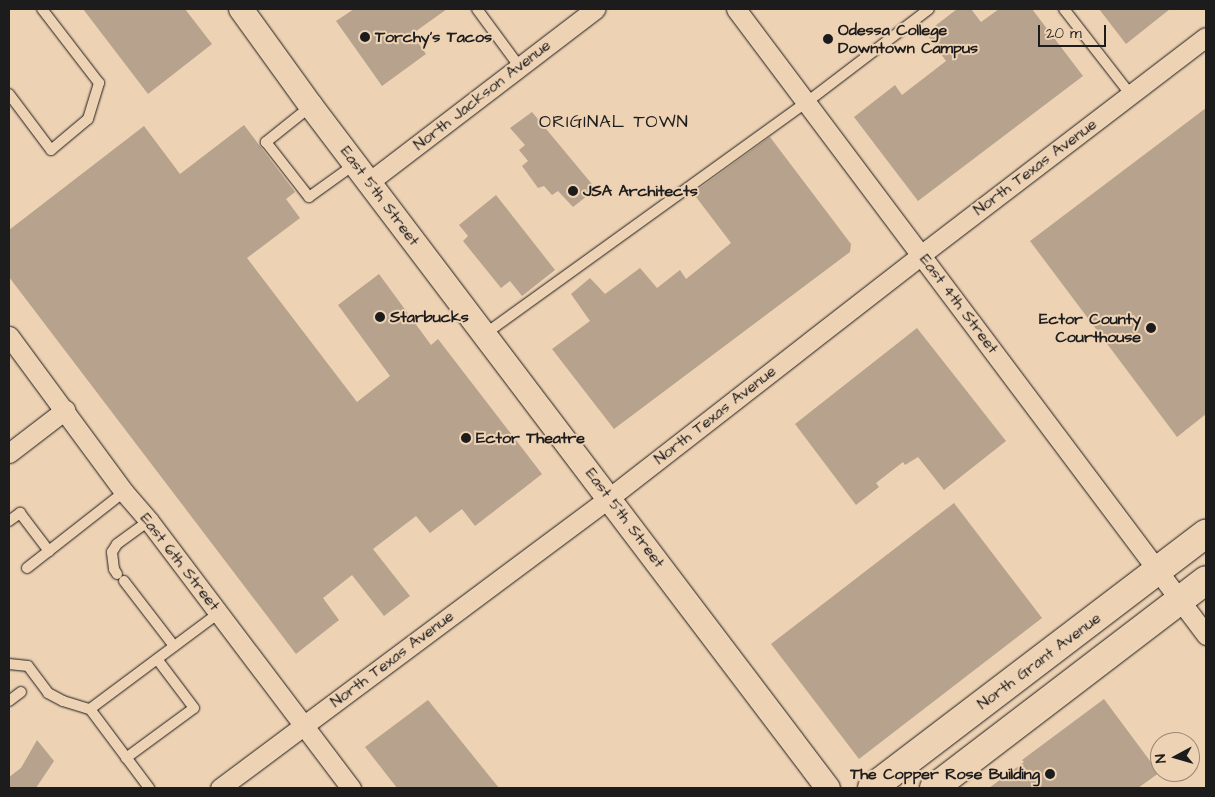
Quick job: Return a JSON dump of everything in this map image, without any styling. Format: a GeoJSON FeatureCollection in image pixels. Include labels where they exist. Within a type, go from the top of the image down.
{"type":"FeatureCollection","features":[{"type":"Feature","properties":{"kind":"main road","name":"North Grant Avenue"},"geometry":{"type":"LineString","coordinates":[[872,788],[1206,534]]}},
{"type":"Feature","properties":{"kind":"main road"},"geometry":{"type":"LineString","coordinates":[[934,788],[1206,580]]}},
{"type":"Feature","properties":{"kind":"street","name":"East 5th Street"},"geometry":{"type":"LineString","coordinates":[[241,9],[311,106],[828,788]]}},
{"type":"Feature","properties":{"kind":"street","name":"North Jackson Avenue"},"geometry":{"type":"LineString","coordinates":[[369,182],[595,9]]}},
{"type":"Feature","properties":{"kind":"street","name":"East 4th Street"},"geometry":{"type":"LineString","coordinates":[[736,9],[922,254],[1206,635]]}},
{"type":"Feature","properties":{"kind":"street","name":"North Texas Avenue"},"geometry":{"type":"LineString","coordinates":[[220,788],[609,498],[922,254],[1206,37]]}},
{"type":"Feature","properties":{"kind":"street","name":"East 6th Street"},"geometry":{"type":"LineString","coordinates":[[9,336],[124,492],[149,521],[352,788]]}},
{"type":"Feature","properties":{"kind":"street"},"geometry":{"type":"LineString","coordinates":[[9,453],[65,410]]}},
{"type":"Feature","properties":{"kind":"lane"},"geometry":{"type":"LineString","coordinates":[[9,94],[51,150],[88,119],[99,82],[42,9]]}},
{"type":"Feature","properties":{"kind":"lane"},"geometry":{"type":"LineString","coordinates":[[478,9],[519,66]]}},
{"type":"Feature","properties":{"kind":"lane"},"geometry":{"type":"LineString","coordinates":[[485,334],[807,102],[929,9]]}},
{"type":"Feature","properties":{"kind":"lane"},"geometry":{"type":"LineString","coordinates":[[1064,9],[1131,94]]}},
{"type":"Feature","properties":{"kind":"lane"},"geometry":{"type":"LineString","coordinates":[[311,106],[266,142],[309,197],[355,163]]}},
{"type":"Feature","properties":{"kind":"lane"},"geometry":{"type":"LineString","coordinates":[[26,568],[124,492]]}},
{"type":"Feature","properties":{"kind":"lane"},"geometry":{"type":"LineString","coordinates":[[9,521],[20,513],[49,552]]}},
{"type":"Feature","properties":{"kind":"lane"},"geometry":{"type":"LineString","coordinates":[[149,521],[117,544],[112,552],[114,569],[174,646]]}},
{"type":"Feature","properties":{"kind":"lane"},"geometry":{"type":"LineString","coordinates":[[90,709],[219,613]]}},
{"type":"Feature","properties":{"kind":"lane"},"geometry":{"type":"LineString","coordinates":[[126,758],[194,708],[157,659]]}},
{"type":"Feature","properties":{"kind":"lane"},"geometry":{"type":"LineString","coordinates":[[9,664],[28,666],[48,693],[63,701],[90,709],[149,788]]}},
{"type":"Feature","properties":{"kind":"lane"},"geometry":{"type":"LineString","coordinates":[[9,700],[20,692]]}},
{"type":"Feature","properties":{"kind":"building"},"geometry":{"type":"Polygon","coordinates":[[[83,9],[185,9],[212,44],[148,94],[83,9]]]}},
{"type":"Feature","properties":{"kind":"building"},"geometry":{"type":"Polygon","coordinates":[[[354,9],[447,9],[412,34],[426,54],[382,86],[336,21],[354,9]]]}},
{"type":"Feature","properties":{"kind":"building"},"geometry":{"type":"Polygon","coordinates":[[[957,9],[971,9],[981,22],[999,9],[1032,9],[1083,76],[918,201],[854,117],[895,85],[902,95],[946,61],[926,33],[957,9]]]}},
{"type":"Feature","properties":{"kind":"building"},"geometry":{"type":"Polygon","coordinates":[[[1099,9],[1170,9],[1126,44],[1099,9]]]}},
{"type":"Feature","properties":{"kind":"building","name":"Ector County Courthouse"},"geometry":{"type":"Polygon","coordinates":[[[1206,108],[1206,414],[1177,437],[1030,241],[1206,108]]]}},
{"type":"Feature","properties":{"kind":"building"},"geometry":{"type":"Polygon","coordinates":[[[532,112],[596,189],[573,207],[558,191],[552,195],[544,186],[538,188],[522,166],[528,161],[519,150],[525,145],[510,128],[532,112]]]}},
{"type":"Feature","properties":{"kind":"building"},"geometry":{"type":"Polygon","coordinates":[[[244,125],[295,192],[286,199],[300,218],[247,258],[357,402],[390,376],[338,305],[379,274],[431,345],[438,339],[542,474],[475,526],[462,509],[430,533],[416,516],[373,549],[410,596],[384,616],[352,575],[323,598],[339,620],[296,654],[9,277],[9,230],[144,126],[180,174],[244,125]]]}},
{"type":"Feature","properties":{"kind":"building"},"geometry":{"type":"Polygon","coordinates":[[[770,137],[851,244],[850,252],[614,429],[552,349],[590,321],[571,294],[590,278],[605,294],[640,268],[657,288],[680,270],[686,279],[731,243],[693,193],[770,137]]]}},
{"type":"Feature","properties":{"kind":"building"},"geometry":{"type":"Polygon","coordinates":[[[496,195],[555,270],[522,296],[510,281],[501,288],[463,241],[468,236],[459,225],[496,195]]]}},
{"type":"Feature","properties":{"kind":"building"},"geometry":{"type":"Polygon","coordinates":[[[917,328],[1006,441],[944,490],[918,457],[905,465],[903,462],[876,483],[879,487],[856,505],[795,424],[917,328]]]}},
{"type":"Feature","properties":{"kind":"building"},"geometry":{"type":"Polygon","coordinates":[[[954,503],[1042,618],[859,759],[771,644],[954,503]]]}},
{"type":"Feature","properties":{"kind":"building"},"geometry":{"type":"Polygon","coordinates":[[[1104,699],[1150,761],[1150,779],[1138,788],[989,788],[1024,762],[1022,760],[1104,699]]]}},
{"type":"Feature","properties":{"kind":"building"},"geometry":{"type":"Polygon","coordinates":[[[428,700],[499,788],[397,788],[365,747],[428,700]]]}},
{"type":"Feature","properties":{"kind":"building"},"geometry":{"type":"Polygon","coordinates":[[[37,740],[54,761],[36,788],[9,788],[9,777],[21,768],[37,740]]]}},
{"type":"Feature","properties":{"kind":"place","name":"Torchy's Tacos"},"geometry":{"type":"Point","coordinates":[365,37]}},
{"type":"Feature","properties":{"kind":"place","name":"Odessa College Downtown Campus"},"geometry":{"type":"Point","coordinates":[828,39]}},
{"type":"Feature","properties":{"kind":"place","name":"JSA Architects"},"geometry":{"type":"Point","coordinates":[573,191]}},
{"type":"Feature","properties":{"kind":"place","name":"Starbucks"},"geometry":{"type":"Point","coordinates":[380,317]}},
{"type":"Feature","properties":{"kind":"place","name":"Ector County Courthouse"},"geometry":{"type":"Point","coordinates":[1151,328]}},
{"type":"Feature","properties":{"kind":"place","name":"Ector Theatre"},"geometry":{"type":"Point","coordinates":[466,438]}},
{"type":"Feature","properties":{"kind":"place","name":"The Copper Rose Building"},"geometry":{"type":"Point","coordinates":[1050,774]}},
{"type":"Feature","properties":{"kind":"district","name":"ORIGINAL TOWN"},"geometry":{"type":"Point","coordinates":[614,122]}}]}
